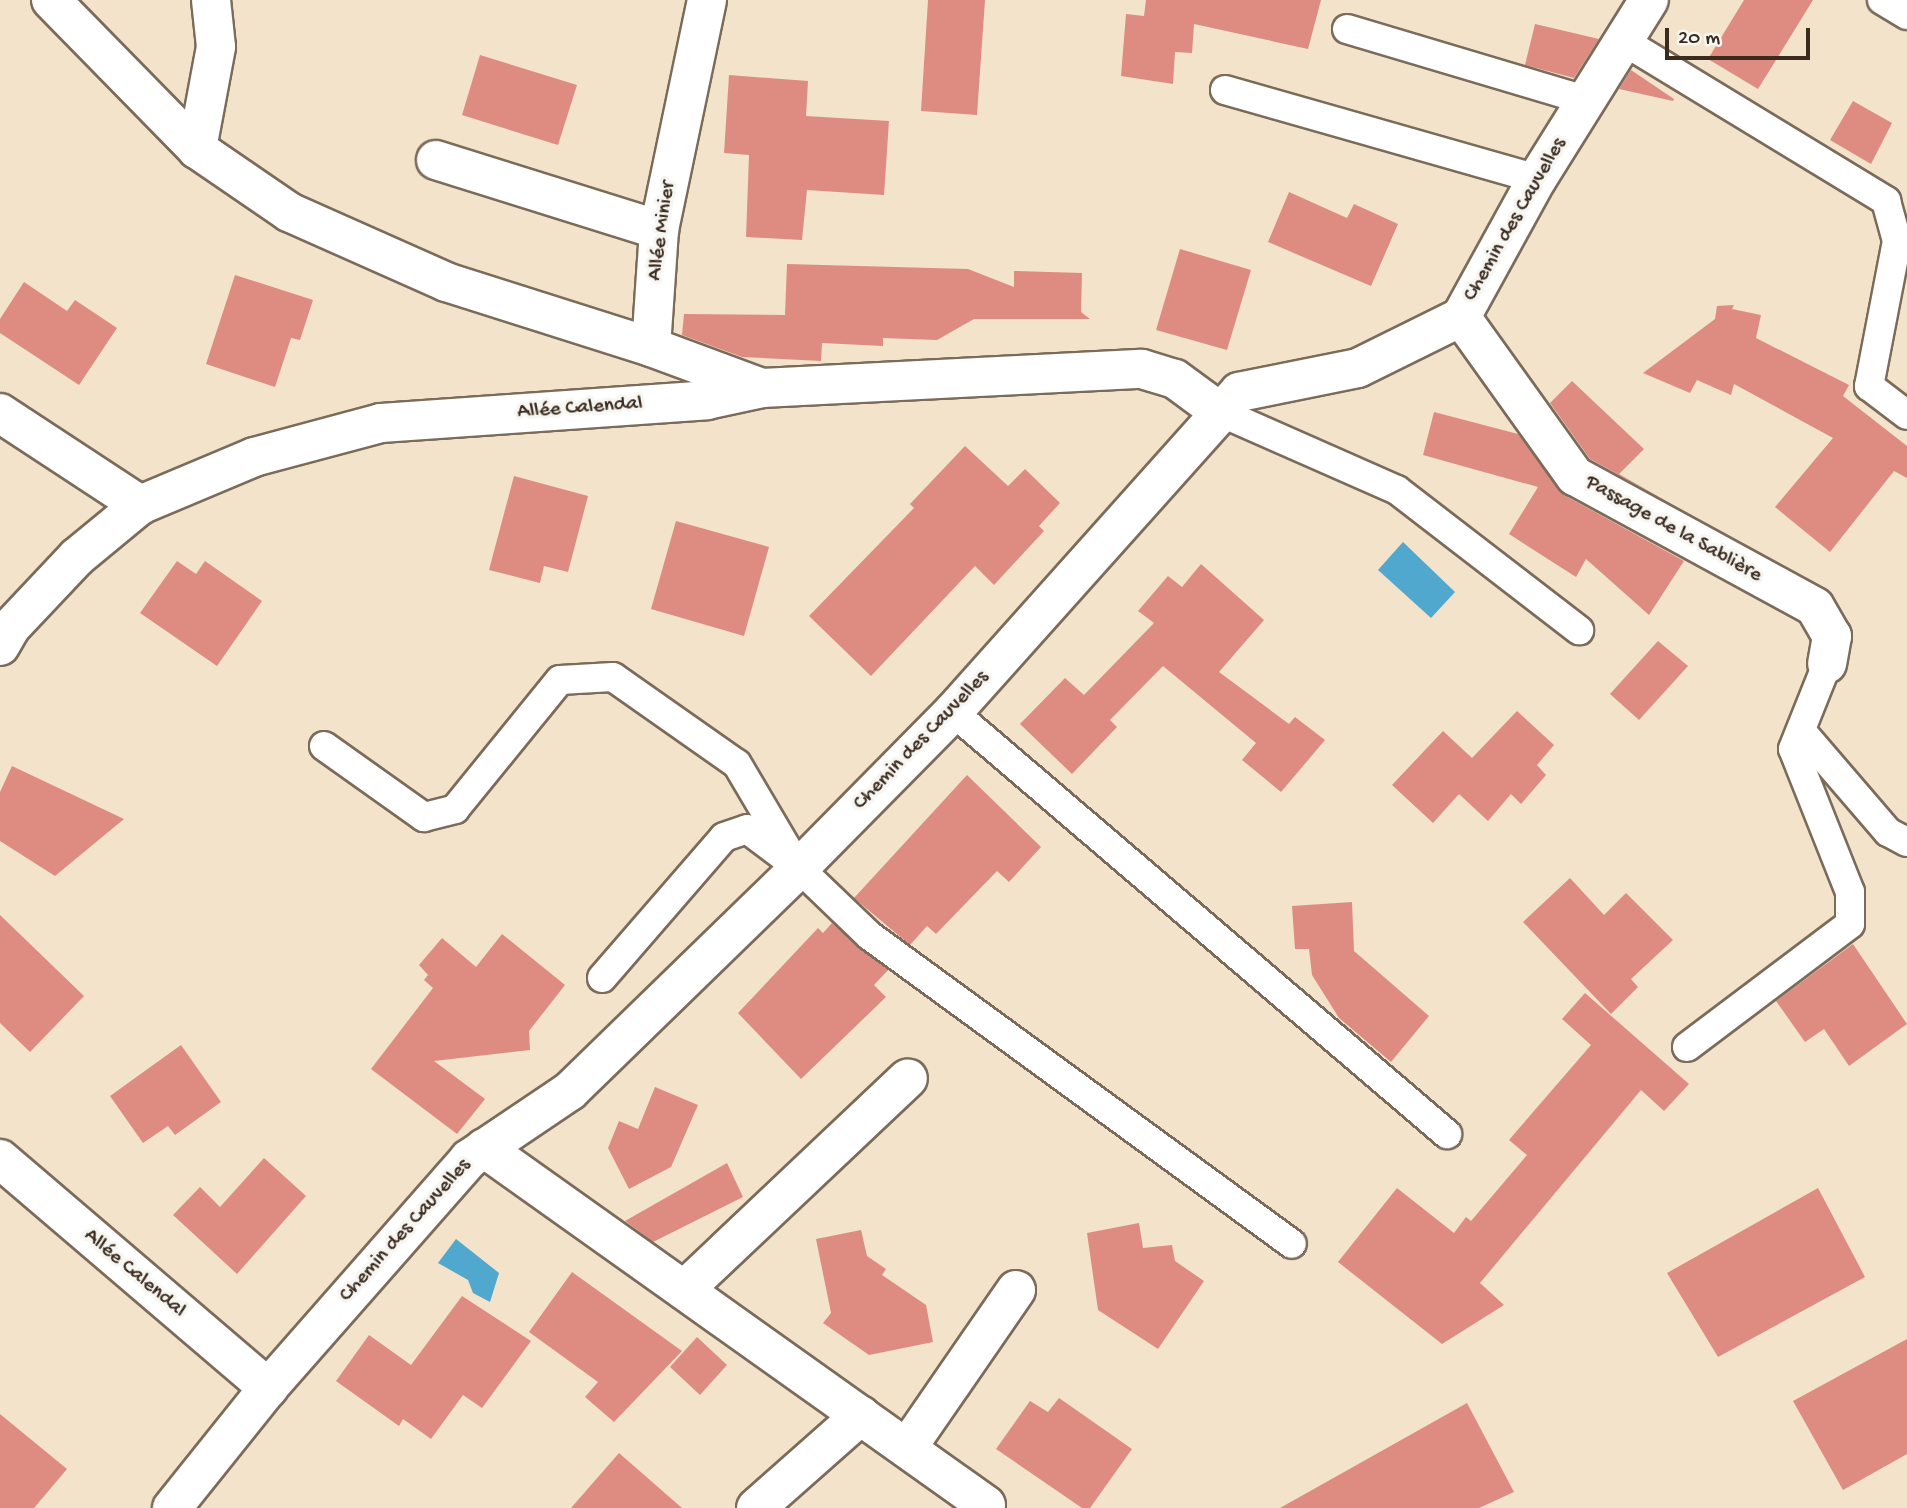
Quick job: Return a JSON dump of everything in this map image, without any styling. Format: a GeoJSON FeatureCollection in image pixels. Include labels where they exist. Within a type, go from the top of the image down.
{"type":"FeatureCollection","features":[{"type":"Feature","properties":{"kind":"street"},"geometry":{"type":"LineString","coordinates":[[51,0],[197,149],[289,212],[446,282],[651,347],[762,388]]}},
{"type":"Feature","properties":{"kind":"street"},"geometry":{"type":"LineString","coordinates":[[197,149],[216,47],[211,0]]}},
{"type":"Feature","properties":{"kind":"street","name":"Allée Minier"},"geometry":{"type":"LineString","coordinates":[[651,347],[659,230],[707,0]]}},
{"type":"Feature","properties":{"kind":"street","name":"Chemin des Cauvelles"},"geometry":{"type":"LineString","coordinates":[[172,1508],[268,1388],[468,1159],[570,1091],[799,868],[953,712],[1239,392],[1357,368],[1461,317],[1537,179],[1649,0]]}},
{"type":"Feature","properties":{"kind":"street"},"geometry":{"type":"LineString","coordinates":[[436,160],[659,230]]}},
{"type":"Feature","properties":{"kind":"street","name":"Passage de la Sablière"},"geometry":{"type":"LineString","coordinates":[[1461,317],[1575,476],[1815,607],[1832,636],[1827,664]]}},
{"type":"Feature","properties":{"kind":"street","name":"Allée Calendal"},"geometry":{"type":"LineString","coordinates":[[0,646],[11,627],[77,557],[140,505],[254,457],[381,423],[707,400],[762,388],[1142,369],[1175,379],[1220,412]]}},
{"type":"Feature","properties":{"kind":"street"},"geometry":{"type":"LineString","coordinates":[[0,413],[140,505]]}},
{"type":"Feature","properties":{"kind":"street"},"geometry":{"type":"LineString","coordinates":[[684,1290],[908,1078]]}},
{"type":"Feature","properties":{"kind":"street"},"geometry":{"type":"LineString","coordinates":[[484,1148],[986,1504]]}},
{"type":"Feature","properties":{"kind":"street","name":"Allée Calendal"},"geometry":{"type":"LineString","coordinates":[[0,1159],[268,1388]]}},
{"type":"Feature","properties":{"kind":"street"},"geometry":{"type":"LineString","coordinates":[[907,1448],[1016,1290]]}},
{"type":"Feature","properties":{"kind":"street"},"geometry":{"type":"LineString","coordinates":[[757,1508],[861,1415]]}},
{"type":"Feature","properties":{"kind":"lane"},"geometry":{"type":"LineString","coordinates":[[1882,0],[1907,15]]}},
{"type":"Feature","properties":{"kind":"lane"},"geometry":{"type":"LineString","coordinates":[[1347,29],[1585,100]]}},
{"type":"Feature","properties":{"kind":"lane"},"geometry":{"type":"LineString","coordinates":[[1625,42],[1886,201],[1898,241],[1869,386],[1907,415]]}},
{"type":"Feature","properties":{"kind":"lane"},"geometry":{"type":"LineString","coordinates":[[1225,90],[1537,179]]}},
{"type":"Feature","properties":{"kind":"lane"},"geometry":{"type":"LineString","coordinates":[[1220,412],[1396,490],[1579,630]]}},
{"type":"Feature","properties":{"kind":"lane"},"geometry":{"type":"LineString","coordinates":[[1687,1047],[1850,924],[1850,892],[1793,749],[1827,664]]}},
{"type":"Feature","properties":{"kind":"lane"},"geometry":{"type":"LineString","coordinates":[[324,746],[424,817],[455,809],[560,680],[613,677],[737,764],[799,868]]}},
{"type":"Feature","properties":{"kind":"lane"},"geometry":{"type":"LineString","coordinates":[[953,712],[1447,1134]]}},
{"type":"Feature","properties":{"kind":"lane"},"geometry":{"type":"LineString","coordinates":[[1802,732],[1888,832],[1907,842]]}},
{"type":"Feature","properties":{"kind":"lane"},"geometry":{"type":"LineString","coordinates":[[602,978],[724,837],[747,829],[799,868],[870,936],[1292,1244]]}},
{"type":"Feature","properties":{"kind":"water"},"geometry":{"type":"Polygon","coordinates":[[[1403,542],[1455,592],[1431,618],[1378,570],[1403,542]]]}},
{"type":"Feature","properties":{"kind":"water"},"geometry":{"type":"Polygon","coordinates":[[[456,1239],[499,1273],[490,1302],[473,1293],[468,1280],[438,1263],[456,1239]]]}},
{"type":"Feature","properties":{"kind":"building"},"geometry":{"type":"Polygon","coordinates":[[[928,0],[985,0],[977,115],[921,111],[928,0]]]}},
{"type":"Feature","properties":{"kind":"building"},"geometry":{"type":"Polygon","coordinates":[[[1146,0],[1321,0],[1308,49],[1194,24],[1192,53],[1175,52],[1173,84],[1121,76],[1126,14],[1144,16],[1146,0]]]}},
{"type":"Feature","properties":{"kind":"building"},"geometry":{"type":"Polygon","coordinates":[[[1744,0],[1813,0],[1758,89],[1708,59],[1744,0]]]}},
{"type":"Feature","properties":{"kind":"building"},"geometry":{"type":"Polygon","coordinates":[[[1535,24],[1599,39],[1574,78],[1525,65],[1535,24]]]}},
{"type":"Feature","properties":{"kind":"building"},"geometry":{"type":"Polygon","coordinates":[[[480,55],[577,85],[558,145],[462,115],[480,55]]]}},
{"type":"Feature","properties":{"kind":"building"},"geometry":{"type":"Polygon","coordinates":[[[1631,70],[1674,99],[1673,101],[1619,89],[1631,70]]]}},
{"type":"Feature","properties":{"kind":"building"},"geometry":{"type":"Polygon","coordinates":[[[729,75],[808,81],[806,116],[889,121],[884,195],[807,190],[802,240],[746,237],[749,155],[724,153],[729,75]]]}},
{"type":"Feature","properties":{"kind":"building"},"geometry":{"type":"Polygon","coordinates":[[[1853,101],[1892,123],[1871,164],[1830,140],[1853,101]]]}},
{"type":"Feature","properties":{"kind":"building"},"geometry":{"type":"Polygon","coordinates":[[[1289,192],[1347,218],[1354,204],[1398,224],[1371,286],[1268,242],[1289,192]]]}},
{"type":"Feature","properties":{"kind":"building"},"geometry":{"type":"Polygon","coordinates":[[[1180,249],[1251,270],[1227,350],[1156,330],[1180,249]]]}},
{"type":"Feature","properties":{"kind":"building"},"geometry":{"type":"Polygon","coordinates":[[[787,264],[968,269],[1014,287],[1014,271],[1082,273],[1081,312],[1090,319],[974,319],[937,340],[883,338],[883,346],[822,343],[821,361],[742,357],[682,335],[684,314],[785,315],[787,264]]]}},
{"type":"Feature","properties":{"kind":"building"},"geometry":{"type":"Polygon","coordinates":[[[235,275],[313,300],[300,340],[291,338],[275,387],[206,364],[235,275]]]}},
{"type":"Feature","properties":{"kind":"building"},"geometry":{"type":"Polygon","coordinates":[[[24,282],[67,311],[75,300],[117,328],[79,385],[0,333],[0,319],[24,282]]]}},
{"type":"Feature","properties":{"kind":"building"},"geometry":{"type":"Polygon","coordinates":[[[1734,305],[1732,309],[1761,315],[1756,338],[1849,385],[1843,396],[1907,446],[1907,478],[1894,471],[1830,552],[1775,507],[1833,438],[1734,384],[1731,395],[1697,380],[1690,393],[1643,373],[1715,319],[1717,306],[1734,305]]]}},
{"type":"Feature","properties":{"kind":"building"},"geometry":{"type":"Polygon","coordinates":[[[1572,381],[1644,449],[1619,474],[1675,506],[1590,459],[1550,403],[1572,381]]]}},
{"type":"Feature","properties":{"kind":"building"},"geometry":{"type":"Polygon","coordinates":[[[1434,412],[1518,434],[1564,495],[1684,561],[1649,615],[1586,559],[1576,577],[1509,534],[1538,487],[1423,455],[1434,412]]]}},
{"type":"Feature","properties":{"kind":"building"},"geometry":{"type":"Polygon","coordinates":[[[965,446],[1008,486],[1025,469],[1060,503],[1039,526],[1044,531],[994,585],[975,566],[871,676],[809,616],[914,508],[910,504],[965,446]]]}},
{"type":"Feature","properties":{"kind":"building"},"geometry":{"type":"Polygon","coordinates":[[[514,476],[588,496],[568,572],[544,566],[540,583],[489,570],[514,476]]]}},
{"type":"Feature","properties":{"kind":"building"},"geometry":{"type":"Polygon","coordinates":[[[676,521],[769,547],[744,636],[651,609],[676,521]]]}},
{"type":"Feature","properties":{"kind":"building"},"geometry":{"type":"Polygon","coordinates":[[[177,561],[196,574],[205,561],[262,601],[217,666],[140,613],[177,561]]]}},
{"type":"Feature","properties":{"kind":"building"},"geometry":{"type":"Polygon","coordinates":[[[1201,564],[1264,620],[1219,672],[1289,724],[1295,717],[1325,740],[1281,792],[1242,760],[1256,743],[1163,666],[1110,720],[1117,727],[1072,774],[1020,724],[1065,678],[1084,695],[1154,623],[1138,611],[1168,576],[1182,587],[1201,564]]]}},
{"type":"Feature","properties":{"kind":"building"},"geometry":{"type":"Polygon","coordinates":[[[1658,641],[1688,666],[1639,720],[1610,694],[1658,641]]]}},
{"type":"Feature","properties":{"kind":"building"},"geometry":{"type":"Polygon","coordinates":[[[1517,711],[1554,745],[1537,765],[1546,775],[1521,804],[1511,794],[1488,821],[1459,794],[1433,823],[1392,785],[1443,731],[1472,758],[1517,711]]]}},
{"type":"Feature","properties":{"kind":"building"},"geometry":{"type":"Polygon","coordinates":[[[12,766],[124,819],[55,876],[0,841],[0,792],[12,766]]]}},
{"type":"Feature","properties":{"kind":"building"},"geometry":{"type":"Polygon","coordinates":[[[967,775],[1041,847],[1009,882],[997,871],[936,934],[927,926],[910,945],[854,898],[967,775]]]}},
{"type":"Feature","properties":{"kind":"building"},"geometry":{"type":"Polygon","coordinates":[[[1570,878],[1604,915],[1626,893],[1673,940],[1631,979],[1638,987],[1611,1014],[1523,922],[1570,878]]]}},
{"type":"Feature","properties":{"kind":"building"},"geometry":{"type":"Polygon","coordinates":[[[1352,902],[1354,951],[1429,1016],[1391,1062],[1339,1018],[1312,975],[1309,949],[1295,949],[1292,906],[1352,902]]]}},
{"type":"Feature","properties":{"kind":"building"},"geometry":{"type":"Polygon","coordinates":[[[0,915],[84,996],[30,1052],[0,1023],[0,915]]]}},
{"type":"Feature","properties":{"kind":"building"},"geometry":{"type":"Polygon","coordinates":[[[832,923],[888,970],[874,985],[886,997],[801,1079],[738,1013],[818,928],[823,933],[832,923]]]}},
{"type":"Feature","properties":{"kind":"building"},"geometry":{"type":"Polygon","coordinates":[[[502,934],[565,985],[529,1031],[530,1050],[434,1061],[485,1099],[457,1134],[371,1069],[433,988],[424,980],[428,975],[419,965],[442,938],[476,967],[502,934]]]}},
{"type":"Feature","properties":{"kind":"building"},"geometry":{"type":"Polygon","coordinates":[[[1853,944],[1907,1024],[1849,1066],[1824,1029],[1805,1042],[1776,1001],[1853,944]]]}},
{"type":"Feature","properties":{"kind":"building"},"geometry":{"type":"Polygon","coordinates":[[[1585,993],[1689,1084],[1664,1111],[1641,1090],[1480,1283],[1504,1305],[1442,1344],[1338,1262],[1397,1188],[1454,1233],[1466,1217],[1471,1221],[1527,1155],[1509,1140],[1591,1045],[1562,1019],[1585,993]]]}},
{"type":"Feature","properties":{"kind":"building"},"geometry":{"type":"Polygon","coordinates":[[[181,1045],[221,1102],[175,1135],[168,1126],[143,1143],[110,1096],[181,1045]]]}},
{"type":"Feature","properties":{"kind":"building"},"geometry":{"type":"Polygon","coordinates":[[[655,1087],[698,1105],[671,1167],[629,1189],[608,1148],[619,1121],[638,1129],[655,1087]]]}},
{"type":"Feature","properties":{"kind":"building"},"geometry":{"type":"Polygon","coordinates":[[[264,1158],[306,1196],[237,1274],[173,1215],[200,1187],[220,1207],[264,1158]]]}},
{"type":"Feature","properties":{"kind":"building"},"geometry":{"type":"Polygon","coordinates":[[[727,1163],[743,1197],[653,1242],[625,1221],[727,1163]]]}},
{"type":"Feature","properties":{"kind":"building"},"geometry":{"type":"Polygon","coordinates":[[[1818,1188],[1865,1277],[1718,1357],[1667,1273],[1818,1188]]]}},
{"type":"Feature","properties":{"kind":"building"},"geometry":{"type":"Polygon","coordinates":[[[1139,1223],[1143,1248],[1172,1245],[1175,1261],[1204,1281],[1158,1349],[1098,1310],[1087,1233],[1139,1223]]]}},
{"type":"Feature","properties":{"kind":"building"},"geometry":{"type":"Polygon","coordinates":[[[861,1230],[867,1256],[886,1269],[882,1275],[926,1305],[933,1342],[869,1355],[823,1323],[831,1313],[816,1239],[861,1230]]]}},
{"type":"Feature","properties":{"kind":"building"},"geometry":{"type":"Polygon","coordinates":[[[572,1272],[682,1351],[614,1422],[585,1397],[598,1382],[529,1332],[572,1272]]]}},
{"type":"Feature","properties":{"kind":"building"},"geometry":{"type":"Polygon","coordinates":[[[462,1296],[531,1341],[482,1408],[463,1395],[431,1439],[403,1419],[399,1426],[336,1381],[369,1335],[411,1365],[462,1296]]]}},
{"type":"Feature","properties":{"kind":"building"},"geometry":{"type":"Polygon","coordinates":[[[697,1337],[727,1365],[700,1395],[670,1367],[697,1337]]]}},
{"type":"Feature","properties":{"kind":"building"},"geometry":{"type":"Polygon","coordinates":[[[1907,1339],[1907,1454],[1843,1490],[1793,1401],[1907,1339]]]}},
{"type":"Feature","properties":{"kind":"building"},"geometry":{"type":"Polygon","coordinates":[[[1059,1398],[1132,1449],[1090,1508],[1082,1508],[996,1449],[1030,1401],[1048,1412],[1059,1398]]]}},
{"type":"Feature","properties":{"kind":"building"},"geometry":{"type":"Polygon","coordinates":[[[1467,1403],[1514,1492],[1479,1508],[1280,1508],[1467,1403]]]}},
{"type":"Feature","properties":{"kind":"building"},"geometry":{"type":"Polygon","coordinates":[[[0,1414],[67,1469],[34,1508],[0,1508],[0,1414]]]}},
{"type":"Feature","properties":{"kind":"building"},"geometry":{"type":"Polygon","coordinates":[[[619,1453],[682,1508],[571,1508],[619,1453]]]}}]}
